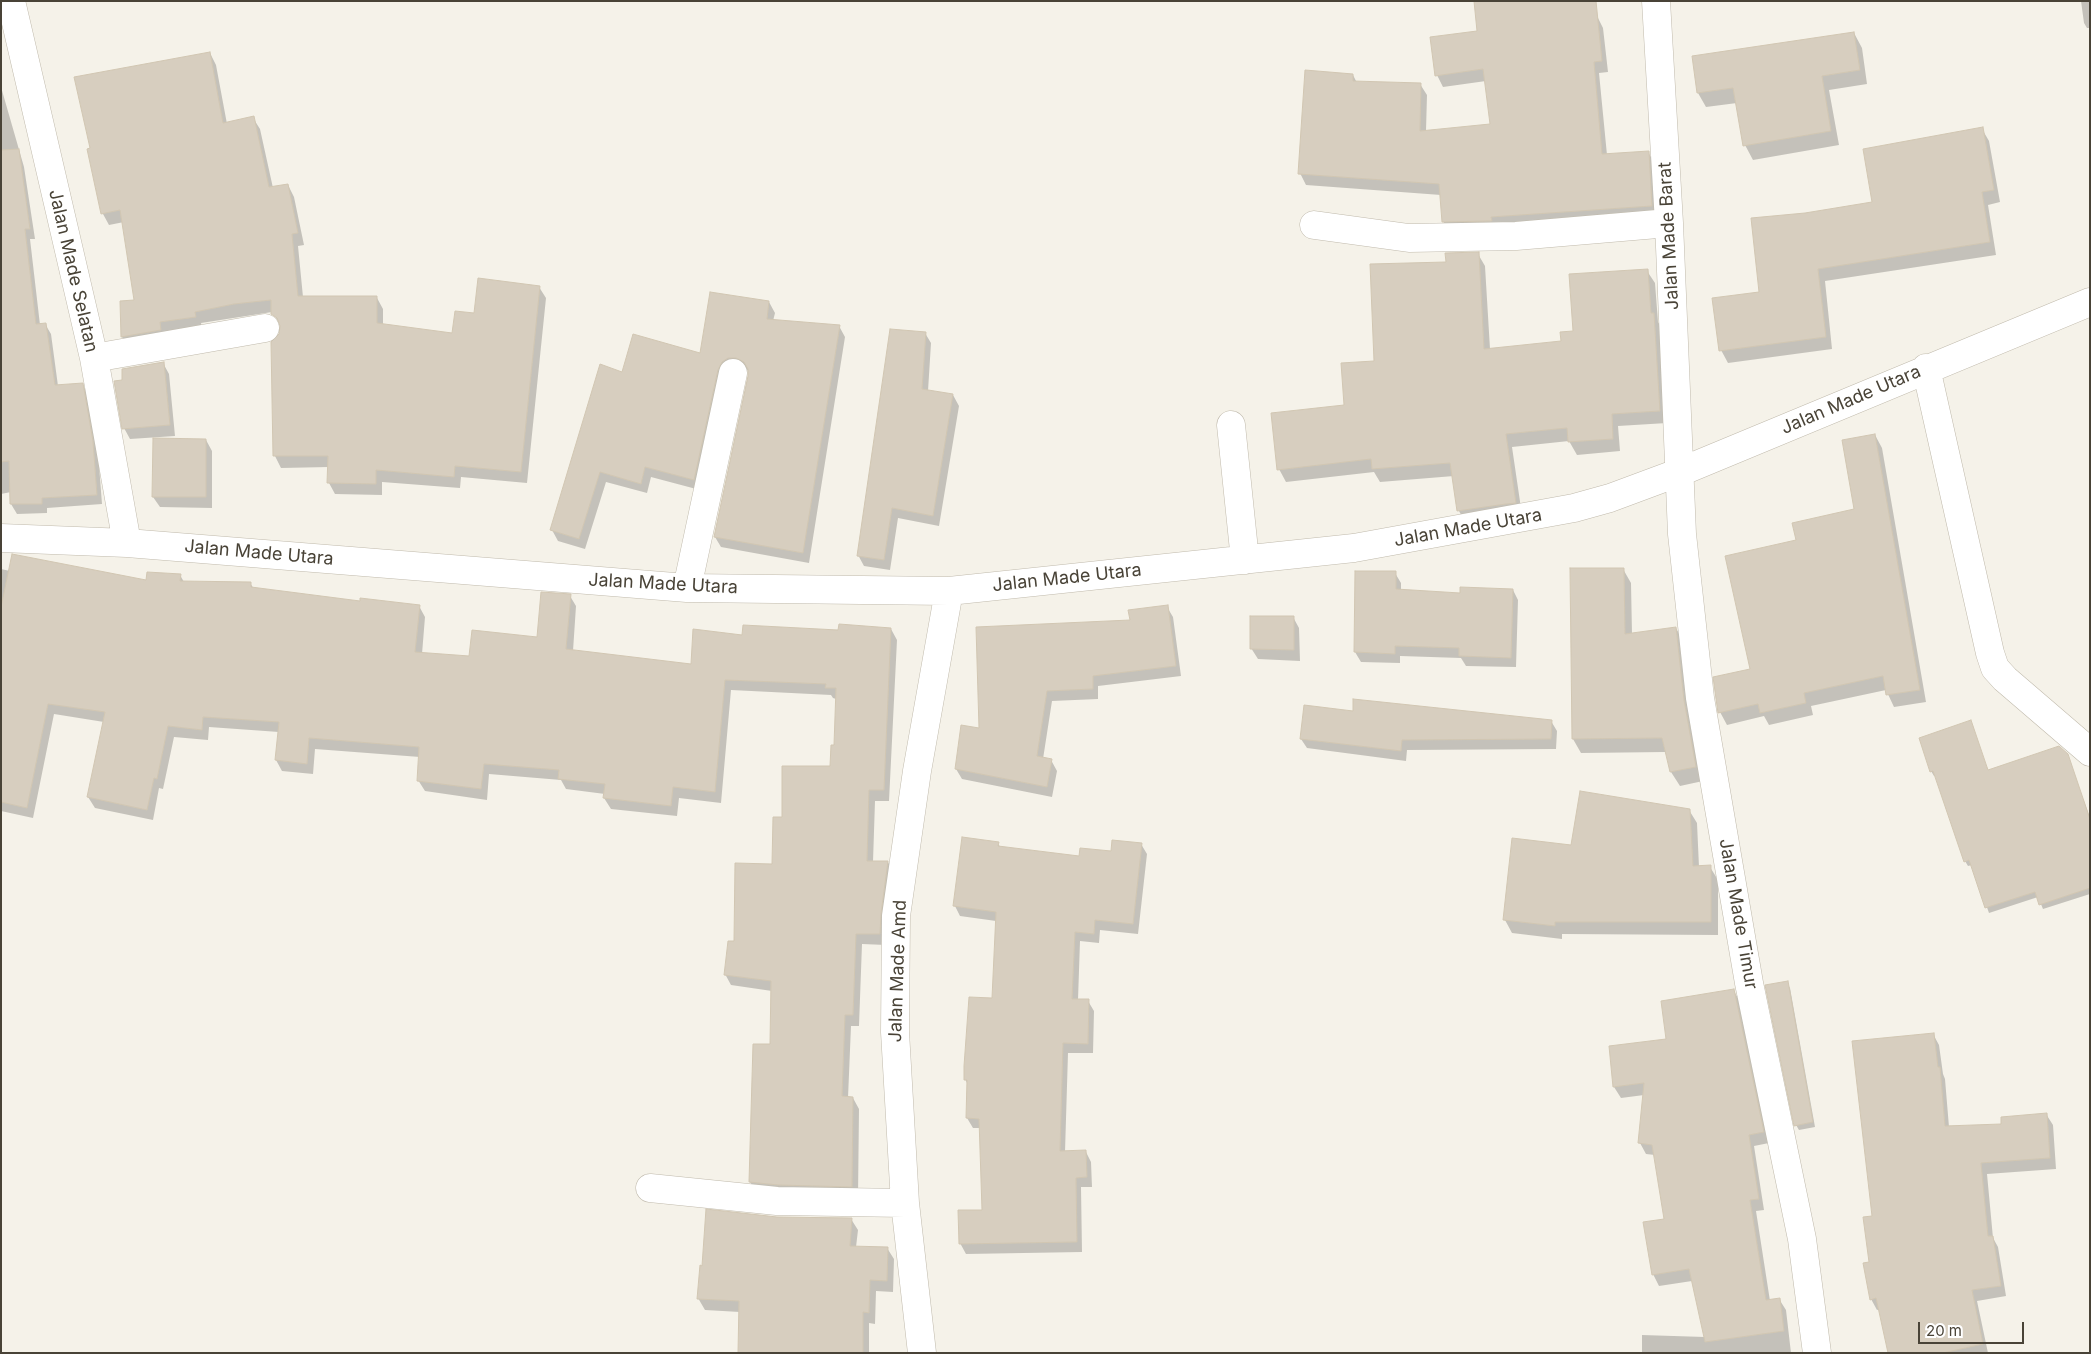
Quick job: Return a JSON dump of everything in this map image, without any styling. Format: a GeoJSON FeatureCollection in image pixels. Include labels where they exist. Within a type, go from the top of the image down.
{"type":"FeatureCollection","features":[{"type":"Feature","properties":{"kind":"street","name":"Jalan Made Selatan"},"geometry":{"type":"LineString","coordinates":[[11,1],[94,358],[127,542]]}},
{"type":"Feature","properties":{"kind":"street","name":"Jalan Made Barat"},"geometry":{"type":"LineString","coordinates":[[1656,1],[1669,223],[1680,472]]}},
{"type":"Feature","properties":{"kind":"street"},"geometry":{"type":"LineString","coordinates":[[1314,225],[1409,238],[1516,236],[1669,223]]}},
{"type":"Feature","properties":{"kind":"street","name":"Jalan Made Utara"},"geometry":{"type":"LineString","coordinates":[[1,538],[127,542],[688,588],[949,591],[1354,548],[1574,508],[1680,472],[1926,368],[2090,302]]}},
{"type":"Feature","properties":{"kind":"street"},"geometry":{"type":"LineString","coordinates":[[94,358],[266,328]]}},
{"type":"Feature","properties":{"kind":"street"},"geometry":{"type":"LineString","coordinates":[[1926,368],[1990,653],[1995,668],[2005,679],[2090,752]]}},
{"type":"Feature","properties":{"kind":"street"},"geometry":{"type":"LineString","coordinates":[[688,588],[733,373]]}},
{"type":"Feature","properties":{"kind":"street"},"geometry":{"type":"LineString","coordinates":[[1231,425],[1246,560]]}},
{"type":"Feature","properties":{"kind":"street","name":"Jalan Made Timur"},"geometry":{"type":"LineString","coordinates":[[1680,472],[1682,534],[1700,698],[1749,983],[1802,1239],[1817,1353]]}},
{"type":"Feature","properties":{"kind":"street","name":"Jalan Made Amd"},"geometry":{"type":"LineString","coordinates":[[922,1353],[904,1203],[894,1032],[896,916],[917,771],[949,591]]}},
{"type":"Feature","properties":{"kind":"street"},"geometry":{"type":"LineString","coordinates":[[650,1188],[777,1201],[904,1203]]}},
{"type":"Feature","properties":{"kind":"building"},"geometry":{"type":"Polygon","coordinates":[[[1474,1],[1596,1],[1602,61],[1594,62],[1602,154],[1649,151],[1652,206],[1491,217],[1492,221],[1442,222],[1439,184],[1298,174],[1305,70],[1353,74],[1353,81],[1421,83],[1420,131],[1490,124],[1483,69],[1435,76],[1430,37],[1477,31],[1474,1]]]}},
{"type":"Feature","properties":{"kind":"building"},"geometry":{"type":"Polygon","coordinates":[[[1854,32],[1860,70],[1822,76],[1831,131],[1743,146],[1733,88],[1697,93],[1692,56],[1854,32]]]}},
{"type":"Feature","properties":{"kind":"building"},"geometry":{"type":"Polygon","coordinates":[[[210,52],[223,123],[254,116],[269,187],[288,184],[298,233],[292,234],[298,296],[377,296],[377,323],[452,333],[455,311],[474,313],[478,278],[540,286],[521,472],[455,466],[454,477],[376,470],[376,484],[327,483],[328,456],[273,456],[271,342],[279,334],[280,326],[277,318],[271,314],[271,300],[234,304],[195,312],[196,317],[160,322],[161,330],[121,337],[120,301],[134,300],[120,210],[101,214],[87,149],[90,148],[74,77],[210,52]]]}},
{"type":"Feature","properties":{"kind":"building"},"geometry":{"type":"Polygon","coordinates":[[[1983,127],[1994,190],[1982,192],[1990,242],[1818,269],[1826,337],[1719,351],[1712,298],[1759,292],[1751,218],[1805,213],[1872,202],[1863,149],[1983,127]]]}},
{"type":"Feature","properties":{"kind":"building"},"geometry":{"type":"Polygon","coordinates":[[[19,149],[30,229],[25,229],[36,324],[46,323],[55,385],[83,383],[93,441],[97,495],[42,498],[42,504],[10,504],[9,461],[1,462],[1,150],[19,149]]]}},
{"type":"Feature","properties":{"kind":"building"},"geometry":{"type":"Polygon","coordinates":[[[1479,252],[1484,349],[1561,341],[1560,332],[1573,331],[1569,274],[1648,269],[1651,313],[1654,313],[1660,411],[1612,414],[1613,439],[1568,442],[1567,428],[1506,434],[1516,503],[1457,511],[1450,463],[1372,469],[1371,459],[1277,470],[1271,413],[1344,405],[1341,363],[1374,361],[1370,264],[1446,262],[1445,253],[1479,252]]]}},
{"type":"Feature","properties":{"kind":"building"},"geometry":{"type":"Polygon","coordinates":[[[710,292],[769,301],[767,319],[840,325],[803,553],[714,537],[748,376],[748,369],[744,362],[736,358],[728,358],[722,362],[718,370],[694,480],[645,467],[641,484],[600,472],[579,539],[550,530],[600,364],[622,372],[633,334],[700,353],[710,292]]]}},
{"type":"Feature","properties":{"kind":"building"},"geometry":{"type":"Polygon","coordinates":[[[890,329],[926,332],[922,389],[953,394],[933,516],[892,508],[884,560],[857,556],[890,329]]]}},
{"type":"Feature","properties":{"kind":"building"},"geometry":{"type":"Polygon","coordinates":[[[164,362],[170,425],[122,429],[114,381],[122,380],[122,369],[164,362]]]}},
{"type":"Feature","properties":{"kind":"building"},"geometry":{"type":"Polygon","coordinates":[[[1875,434],[1920,690],[1886,695],[1883,676],[1804,693],[1806,703],[1760,713],[1758,704],[1718,713],[1713,677],[1750,669],[1725,556],[1796,540],[1792,523],[1854,509],[1842,440],[1875,434]]]}},
{"type":"Feature","properties":{"kind":"building"},"geometry":{"type":"Polygon","coordinates":[[[153,438],[206,439],[206,497],[152,497],[153,438]]]}},
{"type":"Feature","properties":{"kind":"building"},"geometry":{"type":"Polygon","coordinates":[[[12,554],[146,580],[147,572],[181,574],[180,581],[251,582],[251,587],[360,601],[360,598],[420,605],[415,652],[469,656],[472,630],[537,637],[541,592],[571,594],[566,649],[691,664],[693,629],[742,635],[743,625],[838,630],[839,624],[891,628],[884,790],[869,790],[867,861],[888,861],[880,934],[856,934],[853,1015],[845,1015],[842,1096],[853,1097],[852,1187],[778,1185],[749,1182],[753,1044],[770,1044],[771,981],[724,975],[728,941],[734,941],[735,863],[772,864],[773,817],[782,817],[782,766],[830,766],[831,745],[834,745],[836,688],[825,688],[826,684],[725,680],[715,792],[673,787],[671,806],[603,798],[605,784],[558,779],[559,770],[484,764],[481,789],[417,781],[419,747],[309,738],[307,764],[275,760],[279,722],[203,717],[202,730],[168,726],[157,779],[154,778],[147,810],[87,797],[105,712],[48,704],[27,808],[1,802],[1,607],[12,554]]]}},
{"type":"Feature","properties":{"kind":"building"},"geometry":{"type":"Polygon","coordinates":[[[1570,568],[1624,568],[1625,634],[1676,627],[1684,700],[1696,767],[1670,772],[1662,738],[1572,739],[1570,568]]]}},
{"type":"Feature","properties":{"kind":"building"},"geometry":{"type":"Polygon","coordinates":[[[1355,571],[1396,571],[1396,589],[1460,593],[1460,587],[1513,589],[1511,658],[1459,656],[1459,648],[1395,646],[1395,654],[1354,652],[1355,571]]]}},
{"type":"Feature","properties":{"kind":"building"},"geometry":{"type":"Polygon","coordinates":[[[1168,605],[1176,666],[1093,676],[1093,689],[1047,691],[1037,756],[1052,759],[1047,787],[955,769],[961,725],[979,728],[976,627],[1130,620],[1128,610],[1168,605]]]}},
{"type":"Feature","properties":{"kind":"building"},"geometry":{"type":"Polygon","coordinates":[[[1250,616],[1294,616],[1294,650],[1250,649],[1250,616]]]}},
{"type":"Feature","properties":{"kind":"building"},"geometry":{"type":"Polygon","coordinates":[[[1353,699],[1552,720],[1551,739],[1402,740],[1401,751],[1300,739],[1304,705],[1353,711],[1353,699]]]}},
{"type":"Feature","properties":{"kind":"building"},"geometry":{"type":"Polygon","coordinates":[[[1971,720],[1988,770],[2059,746],[2068,754],[2090,819],[2090,888],[2039,905],[2035,892],[1985,908],[1969,860],[1964,862],[1933,771],[1930,772],[1919,738],[1971,720]]]}},
{"type":"Feature","properties":{"kind":"building"},"geometry":{"type":"Polygon","coordinates":[[[1580,791],[1690,809],[1693,866],[1711,865],[1711,922],[1555,922],[1555,926],[1503,920],[1512,838],[1571,845],[1580,791]]]}},
{"type":"Feature","properties":{"kind":"building"},"geometry":{"type":"Polygon","coordinates":[[[962,837],[999,842],[998,846],[1079,856],[1080,848],[1111,851],[1112,840],[1142,843],[1133,924],[1095,920],[1094,934],[1075,932],[1072,999],[1089,999],[1088,1044],[1063,1043],[1060,1151],[1086,1150],[1087,1177],[1076,1178],[1077,1242],[959,1244],[958,1210],[982,1210],[979,1119],[966,1118],[967,1080],[964,1080],[964,1066],[969,997],[992,998],[996,912],[953,906],[962,837]]]}},
{"type":"Feature","properties":{"kind":"building"},"geometry":{"type":"Polygon","coordinates":[[[1788,981],[1813,1122],[1794,1126],[1765,985],[1788,981]]]}},
{"type":"Feature","properties":{"kind":"building"},"geometry":{"type":"Polygon","coordinates":[[[1734,989],[1764,1132],[1749,1135],[1759,1199],[1750,1200],[1766,1300],[1780,1298],[1784,1331],[1705,1342],[1689,1269],[1652,1275],[1643,1222],[1664,1219],[1652,1145],[1638,1143],[1644,1083],[1613,1087],[1609,1046],[1666,1039],[1661,1001],[1734,989]]]}},
{"type":"Feature","properties":{"kind":"building"},"geometry":{"type":"Polygon","coordinates":[[[1934,1033],[1938,1067],[1940,1067],[1945,1126],[2001,1124],[2001,1117],[2047,1113],[2050,1158],[1981,1163],[1988,1236],[1993,1236],[2001,1286],[1972,1290],[1983,1344],[1943,1353],[1888,1353],[1876,1298],[1870,1300],[1863,1263],[1869,1262],[1863,1217],[1872,1216],[1852,1041],[1934,1033]]]}},
{"type":"Feature","properties":{"kind":"building"},"geometry":{"type":"Polygon","coordinates":[[[706,1209],[777,1217],[852,1218],[850,1246],[888,1247],[887,1281],[870,1280],[869,1313],[863,1312],[863,1353],[738,1353],[739,1301],[697,1299],[700,1265],[702,1266],[706,1209]]]}}]}
